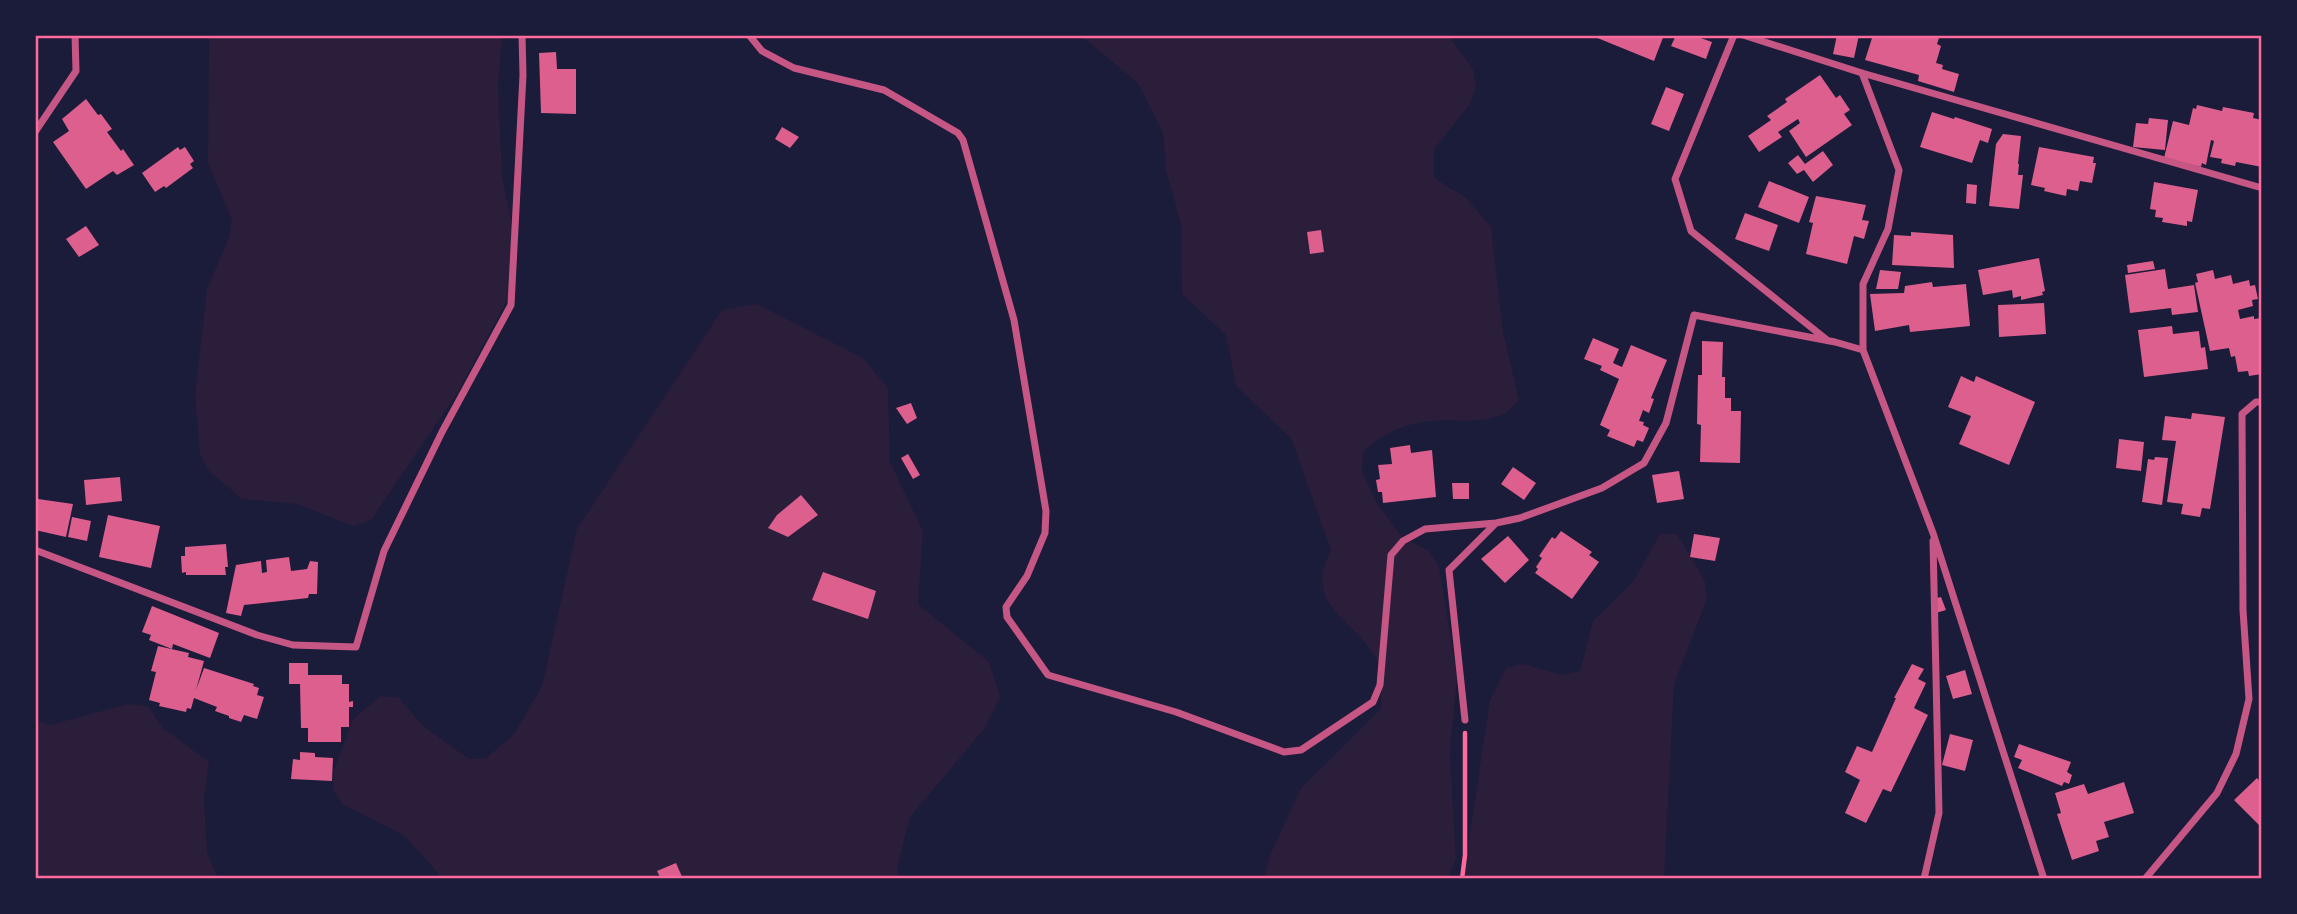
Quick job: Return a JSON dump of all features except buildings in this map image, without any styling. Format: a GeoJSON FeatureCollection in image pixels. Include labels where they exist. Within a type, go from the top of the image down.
{"type":"FeatureCollection","features":[{"type":"Feature","properties":{"kind":"street"},"geometry":{"type":"LineString","coordinates":[[35,132],[76,71],[75,35]]}},
{"type":"Feature","properties":{"kind":"street"},"geometry":{"type":"LineString","coordinates":[[35,550],[257,635],[293,646],[356,648],[384,551],[442,432],[511,305],[523,75],[522,35]]}},
{"type":"Feature","properties":{"kind":"street"},"geometry":{"type":"LineString","coordinates":[[750,35],[762,51],[794,68],[884,90],[958,133],[962,140],[1014,320],[1046,511],[1045,533],[1027,576],[1006,607],[1007,617],[1048,675],[1176,712],[1284,752],[1301,750],[1373,702],[1380,685],[1391,555],[1403,541],[1425,529],[1496,523],[1520,518],[1602,488],[1644,463],[1666,423],[1694,315],[1863,350]]}},
{"type":"Feature","properties":{"kind":"street"},"geometry":{"type":"LineString","coordinates":[[1734,35],[1675,179],[1691,231],[1828,341]]}},
{"type":"Feature","properties":{"kind":"street"},"geometry":{"type":"LineString","coordinates":[[1744,35],[1861,72],[2262,188]]}},
{"type":"Feature","properties":{"kind":"street"},"geometry":{"type":"LineString","coordinates":[[1861,72],[1899,170],[1888,229],[1863,284],[1863,350],[1933,533],[2043,879]]}},
{"type":"Feature","properties":{"kind":"street"},"geometry":{"type":"LineString","coordinates":[[2145,879],[2217,793],[2236,754],[2249,699],[2243,610],[2242,414],[2256,402],[2262,402]]}},
{"type":"Feature","properties":{"kind":"street"},"geometry":{"type":"LineString","coordinates":[[1465,720],[1449,570],[1496,523]]}},
{"type":"Feature","properties":{"kind":"street"},"geometry":{"type":"LineString","coordinates":[[1924,879],[1939,813],[1933,533]]}},
{"type":"Feature","properties":{"kind":"path"},"geometry":{"type":"LineString","coordinates":[[1462,879],[1465,855],[1465,720]]}},
{"type":"Feature","properties":{"kind":"shaded area"},"geometry":{"type":"Polygon","coordinates":[[[209,35],[502,35],[498,87],[502,175],[516,247],[516,283],[458,392],[371,520],[353,526],[297,504],[242,499],[209,471],[200,454],[195,395],[207,289],[229,237],[232,220],[208,163],[209,35]]]}},
{"type":"Feature","properties":{"kind":"shaded area"},"geometry":{"type":"Polygon","coordinates":[[[1080,35],[1448,35],[1473,69],[1476,87],[1470,104],[1434,149],[1434,178],[1466,198],[1491,227],[1503,332],[1519,400],[1507,412],[1490,419],[1421,422],[1394,430],[1363,452],[1362,470],[1376,502],[1401,536],[1429,551],[1439,567],[1457,677],[1450,752],[1456,859],[1448,879],[1264,879],[1270,855],[1301,788],[1381,709],[1380,668],[1375,656],[1326,597],[1322,584],[1331,550],[1291,438],[1236,386],[1226,335],[1182,294],[1181,224],[1166,170],[1163,133],[1138,83],[1080,35]]]}},
{"type":"Feature","properties":{"kind":"shaded area"},"geometry":{"type":"Polygon","coordinates":[[[757,304],[863,358],[888,388],[890,462],[923,531],[918,604],[989,662],[1000,697],[984,729],[910,817],[897,868],[900,879],[443,879],[405,836],[342,804],[333,789],[334,770],[353,719],[381,696],[399,698],[423,726],[469,759],[486,758],[514,734],[542,686],[577,529],[722,310],[757,304]]]}},
{"type":"Feature","properties":{"kind":"shaded area"},"geometry":{"type":"Polygon","coordinates":[[[1660,534],[1677,534],[1705,581],[1707,599],[1674,684],[1664,879],[1463,879],[1490,700],[1506,668],[1524,664],[1562,675],[1580,671],[1593,621],[1633,582],[1660,534]]]}},
{"type":"Feature","properties":{"kind":"shaded area"},"geometry":{"type":"Polygon","coordinates":[[[128,704],[148,706],[163,728],[209,762],[204,798],[207,852],[218,879],[35,879],[35,720],[50,725],[128,704]]]}}]}
